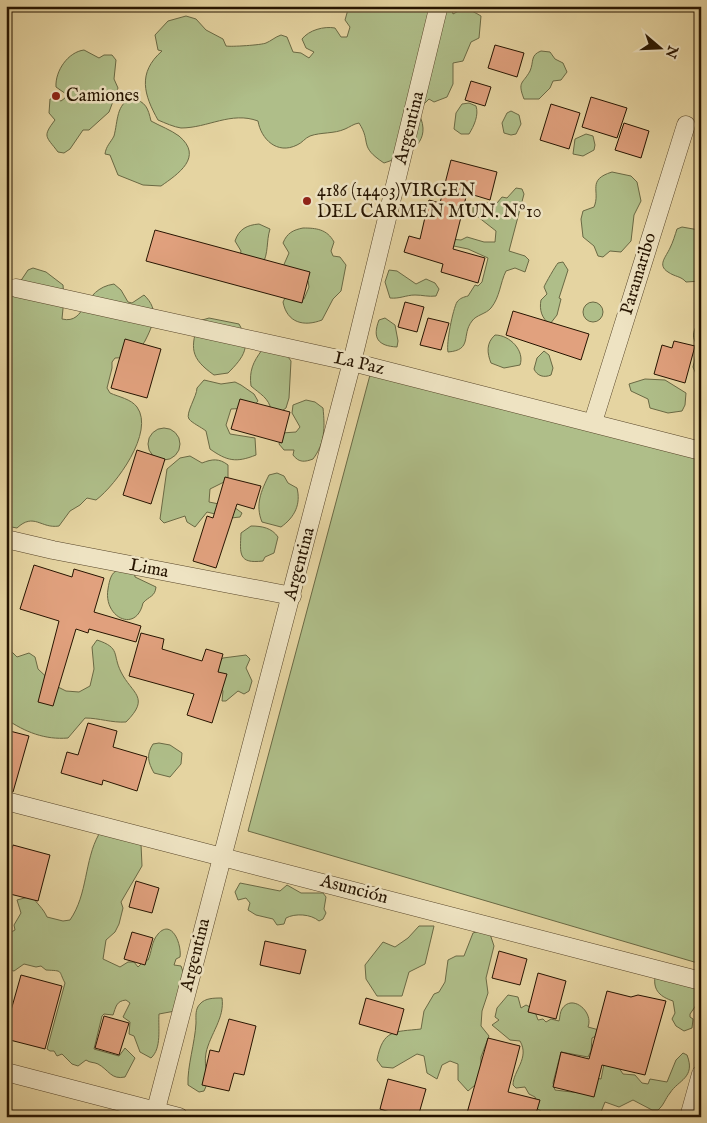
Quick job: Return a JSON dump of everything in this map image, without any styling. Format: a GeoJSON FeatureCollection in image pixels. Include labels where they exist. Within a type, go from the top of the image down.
{"type":"FeatureCollection","features":[{"type":"Feature","properties":{"kind":"street","name":"Argentina"},"geometry":{"type":"LineString","coordinates":[[155,1114],[221,856],[292,596],[352,362],[438,9]]}},
{"type":"Feature","properties":{"kind":"street","name":"Paramaribo"},"geometry":{"type":"LineString","coordinates":[[593,422],[686,125]]}},
{"type":"Feature","properties":{"kind":"street","name":"La Paz"},"geometry":{"type":"LineString","coordinates":[[16,288],[352,362],[701,451]]}},
{"type":"Feature","properties":{"kind":"street","name":"Lima"},"geometry":{"type":"LineString","coordinates":[[6,539],[53,550],[292,596]]}},
{"type":"Feature","properties":{"kind":"street","name":"Asunción"},"geometry":{"type":"LineString","coordinates":[[6,801],[701,981]]}},
{"type":"Feature","properties":{"kind":"street"},"geometry":{"type":"LineString","coordinates":[[6,1072],[155,1114],[179,1117]]}},
{"type":"Feature","properties":{"kind":"street"},"geometry":{"type":"LineString","coordinates":[[689,1117],[701,1074]]}},
{"type":"Feature","properties":{"kind":"green space"},"geometry":{"type":"Polygon","coordinates":[[[349,6],[451,6],[453,14],[461,10],[467,10],[481,16],[479,38],[471,42],[463,61],[453,63],[453,84],[447,97],[434,102],[429,99],[419,109],[423,126],[422,135],[419,142],[409,152],[384,163],[368,148],[359,123],[341,131],[310,136],[297,145],[283,148],[271,144],[263,134],[258,121],[248,118],[229,119],[201,126],[181,128],[158,120],[149,102],[145,84],[149,68],[162,51],[158,50],[155,35],[168,21],[186,16],[196,19],[206,30],[223,39],[226,46],[263,44],[281,35],[287,37],[293,52],[301,53],[309,58],[314,52],[306,48],[302,39],[309,33],[322,28],[335,28],[341,37],[347,37],[350,27],[345,20],[349,6]]]}},
{"type":"Feature","properties":{"kind":"green space"},"geometry":{"type":"Polygon","coordinates":[[[84,50],[99,58],[104,55],[112,55],[116,60],[114,79],[118,88],[109,112],[89,130],[83,130],[70,149],[64,153],[58,152],[47,136],[48,130],[55,120],[49,113],[50,99],[54,98],[61,101],[65,98],[66,94],[56,87],[60,69],[73,54],[84,50]]]}},
{"type":"Feature","properties":{"kind":"green space"},"geometry":{"type":"Polygon","coordinates":[[[541,51],[550,52],[555,59],[563,63],[567,72],[561,80],[553,81],[550,88],[539,99],[524,99],[521,89],[522,83],[530,71],[535,55],[541,51]]]}},
{"type":"Feature","properties":{"kind":"green space"},"geometry":{"type":"Polygon","coordinates":[[[132,98],[146,106],[151,121],[179,136],[189,151],[189,158],[186,164],[175,176],[161,186],[143,185],[118,175],[110,155],[105,154],[107,146],[114,136],[120,109],[123,104],[132,98]]]}},
{"type":"Feature","properties":{"kind":"green space"},"geometry":{"type":"Polygon","coordinates":[[[469,103],[476,106],[476,120],[469,134],[461,134],[454,129],[456,113],[462,104],[469,103]]]}},
{"type":"Feature","properties":{"kind":"green space"},"geometry":{"type":"Polygon","coordinates":[[[511,111],[519,115],[521,124],[516,134],[511,135],[504,133],[502,123],[507,113],[511,111]]]}},
{"type":"Feature","properties":{"kind":"green space"},"geometry":{"type":"Polygon","coordinates":[[[586,134],[593,136],[594,150],[583,156],[573,154],[575,139],[586,134]]]}},
{"type":"Feature","properties":{"kind":"green space"},"geometry":{"type":"Polygon","coordinates":[[[612,172],[631,176],[637,182],[641,201],[634,215],[631,241],[621,252],[610,251],[603,257],[598,256],[594,246],[583,237],[581,219],[583,211],[594,207],[597,182],[604,175],[612,172]]]}},
{"type":"Feature","properties":{"kind":"green space"},"geometry":{"type":"Polygon","coordinates":[[[516,188],[522,189],[524,194],[509,251],[525,256],[529,260],[525,272],[515,268],[506,271],[491,308],[472,321],[467,331],[464,345],[456,351],[448,352],[449,334],[455,306],[459,300],[468,296],[475,285],[478,286],[482,282],[488,258],[468,249],[449,245],[450,239],[461,240],[467,237],[484,242],[495,242],[496,231],[473,213],[473,203],[497,203],[502,197],[507,198],[516,188]]]}},
{"type":"Feature","properties":{"kind":"green space"},"geometry":{"type":"Polygon","coordinates":[[[259,224],[270,229],[266,256],[262,265],[240,256],[241,251],[235,241],[244,228],[259,224]]]}},
{"type":"Feature","properties":{"kind":"green space"},"geometry":{"type":"Polygon","coordinates":[[[682,227],[699,230],[701,281],[686,282],[663,267],[663,261],[677,229],[682,227]]]}},
{"type":"Feature","properties":{"kind":"green space"},"geometry":{"type":"Polygon","coordinates":[[[303,228],[317,229],[328,234],[334,242],[331,251],[333,256],[340,257],[346,265],[341,291],[333,299],[322,320],[309,323],[297,322],[292,319],[288,315],[283,302],[285,298],[304,299],[309,287],[308,281],[282,269],[289,253],[283,243],[286,237],[291,232],[303,228]]]}},
{"type":"Feature","properties":{"kind":"green space"},"geometry":{"type":"Polygon","coordinates":[[[563,262],[568,270],[559,298],[561,299],[557,315],[550,324],[542,314],[541,300],[547,294],[544,287],[558,263],[563,262]]]}},
{"type":"Feature","properties":{"kind":"green space"},"geometry":{"type":"Polygon","coordinates":[[[33,268],[46,272],[63,285],[62,319],[76,317],[95,292],[103,287],[114,284],[121,290],[128,302],[132,303],[144,295],[152,306],[154,318],[138,353],[129,358],[115,358],[112,362],[107,388],[110,393],[134,404],[141,418],[141,430],[137,443],[123,471],[96,500],[87,498],[70,511],[59,526],[28,521],[17,528],[6,526],[6,282],[20,282],[28,270],[33,268]]]}},
{"type":"Feature","properties":{"kind":"green space"},"geometry":{"type":"Polygon","coordinates":[[[389,270],[397,271],[416,284],[426,279],[435,283],[439,289],[436,296],[415,295],[390,298],[385,282],[389,270]]]}},
{"type":"Feature","properties":{"kind":"green space"},"geometry":{"type":"Polygon","coordinates":[[[589,302],[597,302],[603,308],[603,316],[597,322],[589,322],[583,316],[583,308],[589,302]]]}},
{"type":"Feature","properties":{"kind":"green space"},"geometry":{"type":"Polygon","coordinates":[[[209,318],[239,324],[243,332],[245,339],[244,351],[238,362],[228,373],[214,375],[196,358],[193,345],[199,321],[209,318]]]}},
{"type":"Feature","properties":{"kind":"green space"},"geometry":{"type":"Polygon","coordinates":[[[385,318],[395,325],[398,341],[397,347],[385,345],[378,340],[377,326],[379,320],[385,318]]]}},
{"type":"Feature","properties":{"kind":"green space"},"geometry":{"type":"Polygon","coordinates":[[[701,320],[701,374],[696,374],[693,367],[698,345],[694,339],[694,332],[701,320]]]}},
{"type":"Feature","properties":{"kind":"green space"},"geometry":{"type":"Polygon","coordinates":[[[495,335],[506,338],[515,345],[520,354],[520,365],[504,368],[491,363],[488,348],[490,341],[495,335]]]}},
{"type":"Feature","properties":{"kind":"green space"},"geometry":{"type":"Polygon","coordinates":[[[262,350],[286,354],[291,361],[289,398],[286,408],[279,413],[271,410],[266,399],[251,386],[252,367],[262,350]]]}},
{"type":"Feature","properties":{"kind":"green space"},"geometry":{"type":"Polygon","coordinates":[[[544,351],[549,355],[553,368],[551,375],[541,376],[534,369],[537,358],[544,351]]]}},
{"type":"Feature","properties":{"kind":"green space"},"geometry":{"type":"Polygon","coordinates":[[[370,375],[701,459],[701,964],[248,831],[370,375]]]}},
{"type":"Feature","properties":{"kind":"green space"},"geometry":{"type":"Polygon","coordinates":[[[645,379],[665,380],[686,393],[685,405],[682,411],[668,413],[650,408],[648,399],[631,391],[629,384],[645,379]]]}},
{"type":"Feature","properties":{"kind":"green space"},"geometry":{"type":"Polygon","coordinates":[[[204,380],[221,384],[235,382],[254,394],[258,401],[246,408],[231,409],[226,425],[230,434],[255,438],[256,455],[237,460],[222,456],[210,449],[206,431],[189,419],[197,388],[204,380]]]}},
{"type":"Feature","properties":{"kind":"green space"},"geometry":{"type":"Polygon","coordinates":[[[306,400],[315,402],[323,408],[324,429],[320,447],[313,459],[302,461],[293,455],[294,450],[284,450],[279,444],[282,433],[296,432],[300,427],[292,413],[293,405],[306,400]]]}},
{"type":"Feature","properties":{"kind":"green space"},"geometry":{"type":"Polygon","coordinates":[[[164,428],[175,433],[180,444],[175,455],[164,460],[153,455],[148,444],[153,433],[164,428]]]}},
{"type":"Feature","properties":{"kind":"green space"},"geometry":{"type":"Polygon","coordinates":[[[190,456],[202,463],[215,460],[222,461],[228,465],[228,480],[210,489],[209,502],[234,507],[242,513],[240,517],[231,518],[207,512],[195,527],[187,522],[185,516],[164,523],[160,519],[167,469],[180,458],[190,456]]]}},
{"type":"Feature","properties":{"kind":"green space"},"geometry":{"type":"Polygon","coordinates":[[[277,473],[284,476],[288,483],[297,488],[298,494],[296,510],[281,527],[262,522],[259,510],[261,492],[269,475],[277,473]]]}},
{"type":"Feature","properties":{"kind":"green space"},"geometry":{"type":"Polygon","coordinates":[[[251,526],[266,528],[273,531],[278,537],[274,553],[265,557],[263,561],[249,561],[242,556],[240,547],[241,533],[251,526]]]}},
{"type":"Feature","properties":{"kind":"green space"},"geometry":{"type":"Polygon","coordinates":[[[134,567],[135,577],[156,587],[153,595],[143,603],[134,618],[128,620],[115,614],[110,607],[108,589],[115,572],[134,567]]]}},
{"type":"Feature","properties":{"kind":"green space"},"geometry":{"type":"Polygon","coordinates":[[[97,640],[113,649],[121,672],[137,696],[137,707],[126,722],[85,718],[68,738],[51,738],[20,728],[6,719],[6,652],[11,651],[17,657],[29,653],[35,657],[38,669],[56,686],[66,691],[79,692],[90,686],[94,669],[92,647],[97,640]]]}},
{"type":"Feature","properties":{"kind":"green space"},"geometry":{"type":"Polygon","coordinates":[[[246,655],[250,659],[246,668],[252,681],[249,691],[244,694],[238,691],[226,701],[222,701],[223,691],[219,685],[217,662],[223,658],[246,655]]]}},
{"type":"Feature","properties":{"kind":"green space"},"geometry":{"type":"Polygon","coordinates":[[[153,744],[170,745],[182,753],[181,764],[170,777],[154,773],[150,765],[149,752],[153,744]]]}},
{"type":"Feature","properties":{"kind":"green space"},"geometry":{"type":"Polygon","coordinates":[[[99,834],[141,844],[142,866],[121,902],[123,908],[119,924],[115,932],[106,940],[103,959],[120,967],[128,962],[134,962],[138,967],[145,960],[148,960],[154,940],[158,934],[168,929],[172,931],[178,940],[180,952],[180,957],[176,959],[174,965],[181,966],[185,977],[175,1011],[159,1014],[157,1049],[151,1058],[140,1052],[134,1036],[129,1034],[130,1022],[123,1017],[130,1003],[126,1000],[120,1002],[113,1015],[104,1014],[102,1016],[94,1049],[119,1056],[125,1048],[135,1058],[125,1077],[120,1078],[113,1076],[98,1064],[86,1060],[78,1066],[72,1064],[62,1054],[57,1056],[54,1051],[47,1049],[65,983],[60,972],[46,970],[41,966],[36,967],[24,964],[14,971],[6,969],[6,935],[15,930],[14,925],[21,913],[17,900],[32,896],[47,917],[63,921],[70,920],[80,899],[94,844],[99,834]]]}},
{"type":"Feature","properties":{"kind":"green space"},"geometry":{"type":"Polygon","coordinates":[[[240,883],[280,891],[287,885],[301,893],[323,893],[326,897],[324,909],[326,913],[323,919],[319,921],[312,917],[298,915],[290,916],[286,918],[284,924],[277,925],[273,919],[256,915],[248,910],[250,903],[246,898],[238,900],[235,892],[240,883]]]}},
{"type":"Feature","properties":{"kind":"green space"},"geometry":{"type":"Polygon","coordinates":[[[419,926],[434,926],[425,964],[409,972],[402,996],[377,996],[366,979],[365,965],[383,942],[395,947],[408,938],[419,926]]]}},
{"type":"Feature","properties":{"kind":"green space"},"geometry":{"type":"Polygon","coordinates":[[[482,930],[490,934],[494,946],[486,978],[488,993],[482,1011],[481,1026],[489,1036],[481,1057],[481,1080],[468,1091],[458,1080],[458,1064],[450,1061],[442,1065],[437,1079],[427,1073],[424,1056],[417,1054],[393,1068],[382,1067],[377,1060],[386,1037],[397,1032],[421,1029],[424,1011],[434,994],[439,992],[445,982],[448,960],[456,956],[464,956],[473,933],[482,930]]]}},
{"type":"Feature","properties":{"kind":"green space"},"geometry":{"type":"Polygon","coordinates":[[[655,977],[701,982],[701,998],[690,1014],[690,1017],[693,1019],[692,1028],[684,1031],[676,1026],[672,1019],[675,1013],[673,1001],[659,993],[655,986],[655,977]]]}},
{"type":"Feature","properties":{"kind":"green space"},"geometry":{"type":"Polygon","coordinates":[[[508,995],[518,997],[521,1008],[526,1005],[534,1009],[538,1020],[543,1019],[546,1022],[551,1019],[559,1021],[561,1010],[566,1005],[576,1004],[585,1010],[589,1021],[588,1027],[599,1030],[596,1036],[592,1038],[591,1051],[588,1057],[561,1052],[553,1083],[555,1090],[580,1093],[596,1078],[601,1079],[604,1064],[617,1065],[623,1074],[635,1075],[642,1083],[648,1084],[650,1079],[667,1082],[676,1060],[683,1053],[687,1055],[689,1063],[688,1074],[668,1095],[658,1110],[652,1110],[633,1100],[619,1107],[605,1102],[599,1117],[548,1116],[535,1107],[537,1102],[535,1097],[529,1094],[525,1087],[516,1088],[513,1085],[523,1053],[520,1041],[510,1040],[492,1025],[499,1020],[495,1017],[497,1008],[508,995]]]}},
{"type":"Feature","properties":{"kind":"green space"},"geometry":{"type":"Polygon","coordinates":[[[222,998],[219,1019],[206,1053],[207,1082],[204,1091],[199,1092],[188,1085],[197,1010],[198,1006],[204,1001],[222,998]]]}},
{"type":"Feature","properties":{"kind":"building"},"geometry":{"type":"Polygon","coordinates":[[[495,45],[524,53],[517,77],[488,68],[495,45]]]}},
{"type":"Feature","properties":{"kind":"building"},"geometry":{"type":"Polygon","coordinates":[[[471,81],[491,87],[485,106],[465,100],[471,81]]]}},
{"type":"Feature","properties":{"kind":"building"},"geometry":{"type":"Polygon","coordinates":[[[591,97],[627,108],[617,138],[582,127],[591,97]]]}},
{"type":"Feature","properties":{"kind":"building"},"geometry":{"type":"Polygon","coordinates":[[[551,104],[580,113],[569,149],[540,140],[551,104]]]}},
{"type":"Feature","properties":{"kind":"building"},"geometry":{"type":"Polygon","coordinates":[[[624,123],[649,131],[641,158],[615,150],[624,123]]]}},
{"type":"Feature","properties":{"kind":"building"},"geometry":{"type":"Polygon","coordinates":[[[451,160],[497,172],[490,200],[467,193],[453,249],[485,258],[478,283],[441,272],[443,264],[404,252],[409,236],[420,239],[429,200],[440,203],[451,160]]]}},
{"type":"Feature","properties":{"kind":"building"},"geometry":{"type":"Polygon","coordinates":[[[155,230],[310,272],[302,303],[146,261],[155,230]]]}},
{"type":"Feature","properties":{"kind":"building"},"geometry":{"type":"Polygon","coordinates":[[[405,302],[424,307],[417,332],[398,327],[405,302]]]}},
{"type":"Feature","properties":{"kind":"building"},"geometry":{"type":"Polygon","coordinates":[[[513,311],[589,334],[581,360],[506,335],[513,311]]]}},
{"type":"Feature","properties":{"kind":"building"},"geometry":{"type":"Polygon","coordinates":[[[428,318],[449,323],[441,350],[420,345],[428,318]]]}},
{"type":"Feature","properties":{"kind":"building"},"geometry":{"type":"Polygon","coordinates":[[[125,339],[161,349],[147,398],[111,388],[125,339]]]}},
{"type":"Feature","properties":{"kind":"building"},"geometry":{"type":"Polygon","coordinates":[[[674,341],[695,346],[685,383],[654,374],[662,345],[672,348],[674,341]]]}},
{"type":"Feature","properties":{"kind":"building"},"geometry":{"type":"Polygon","coordinates":[[[240,399],[290,412],[282,443],[231,429],[240,399]]]}},
{"type":"Feature","properties":{"kind":"building"},"geometry":{"type":"Polygon","coordinates":[[[137,450],[165,459],[151,504],[123,495],[137,450]]]}},
{"type":"Feature","properties":{"kind":"building"},"geometry":{"type":"Polygon","coordinates":[[[225,477],[261,486],[254,509],[237,504],[216,568],[193,561],[207,516],[213,518],[225,477]]]}},
{"type":"Feature","properties":{"kind":"building"},"geometry":{"type":"Polygon","coordinates":[[[34,565],[72,577],[74,569],[104,578],[94,612],[141,626],[136,642],[89,629],[88,633],[76,629],[53,706],[38,702],[59,621],[20,609],[34,565]]]}},
{"type":"Feature","properties":{"kind":"building"},"geometry":{"type":"Polygon","coordinates":[[[141,633],[164,639],[162,649],[202,661],[206,649],[223,654],[218,672],[227,674],[212,723],[187,715],[194,694],[129,676],[141,633]]]}},
{"type":"Feature","properties":{"kind":"building"},"geometry":{"type":"Polygon","coordinates":[[[88,723],[117,731],[113,747],[147,757],[137,791],[103,780],[102,785],[61,773],[67,752],[78,755],[88,723]]]}},
{"type":"Feature","properties":{"kind":"building"},"geometry":{"type":"Polygon","coordinates":[[[6,730],[29,736],[13,792],[6,791],[6,730]]]}},
{"type":"Feature","properties":{"kind":"building"},"geometry":{"type":"Polygon","coordinates":[[[13,845],[50,855],[38,901],[6,893],[6,870],[13,845]]]}},
{"type":"Feature","properties":{"kind":"building"},"geometry":{"type":"Polygon","coordinates":[[[136,881],[159,888],[152,913],[129,907],[136,881]]]}},
{"type":"Feature","properties":{"kind":"building"},"geometry":{"type":"Polygon","coordinates":[[[132,932],[153,938],[145,965],[124,959],[132,932]]]}},
{"type":"Feature","properties":{"kind":"building"},"geometry":{"type":"Polygon","coordinates":[[[265,941],[306,950],[300,974],[260,965],[265,941]]]}},
{"type":"Feature","properties":{"kind":"building"},"geometry":{"type":"Polygon","coordinates":[[[499,951],[527,959],[520,985],[492,978],[499,951]]]}},
{"type":"Feature","properties":{"kind":"building"},"geometry":{"type":"Polygon","coordinates":[[[538,973],[566,981],[556,1019],[528,1012],[538,973]]]}},
{"type":"Feature","properties":{"kind":"building"},"geometry":{"type":"Polygon","coordinates":[[[21,975],[62,986],[45,1049],[6,1039],[6,1028],[21,975]]]}},
{"type":"Feature","properties":{"kind":"building"},"geometry":{"type":"Polygon","coordinates":[[[607,991],[631,997],[638,995],[666,1001],[645,1075],[602,1065],[594,1097],[553,1087],[561,1052],[589,1059],[607,991]]]}},
{"type":"Feature","properties":{"kind":"building"},"geometry":{"type":"Polygon","coordinates":[[[366,998],[404,1009],[397,1035],[359,1024],[366,998]]]}},
{"type":"Feature","properties":{"kind":"building"},"geometry":{"type":"Polygon","coordinates":[[[104,1016],[129,1023],[119,1055],[95,1048],[104,1016]]]}},
{"type":"Feature","properties":{"kind":"building"},"geometry":{"type":"Polygon","coordinates":[[[229,1019],[256,1026],[244,1075],[234,1073],[229,1091],[202,1085],[210,1050],[219,1052],[229,1019]]]}},
{"type":"Feature","properties":{"kind":"building"},"geometry":{"type":"Polygon","coordinates":[[[488,1038],[520,1046],[508,1092],[540,1100],[535,1117],[480,1117],[467,1113],[488,1038]]]}},
{"type":"Feature","properties":{"kind":"building"},"geometry":{"type":"Polygon","coordinates":[[[388,1079],[426,1089],[418,1117],[406,1117],[380,1109],[388,1079]]]}},
{"type":"Feature","properties":{"kind":"place","name":"Camiones"},"geometry":{"type":"Point","coordinates":[56,96]}},
{"type":"Feature","properties":{"kind":"place","name":"4186 (14403)VIRGEN DEL CARMEN MUN. Nº10"},"geometry":{"type":"Point","coordinates":[307,201]}}]}
